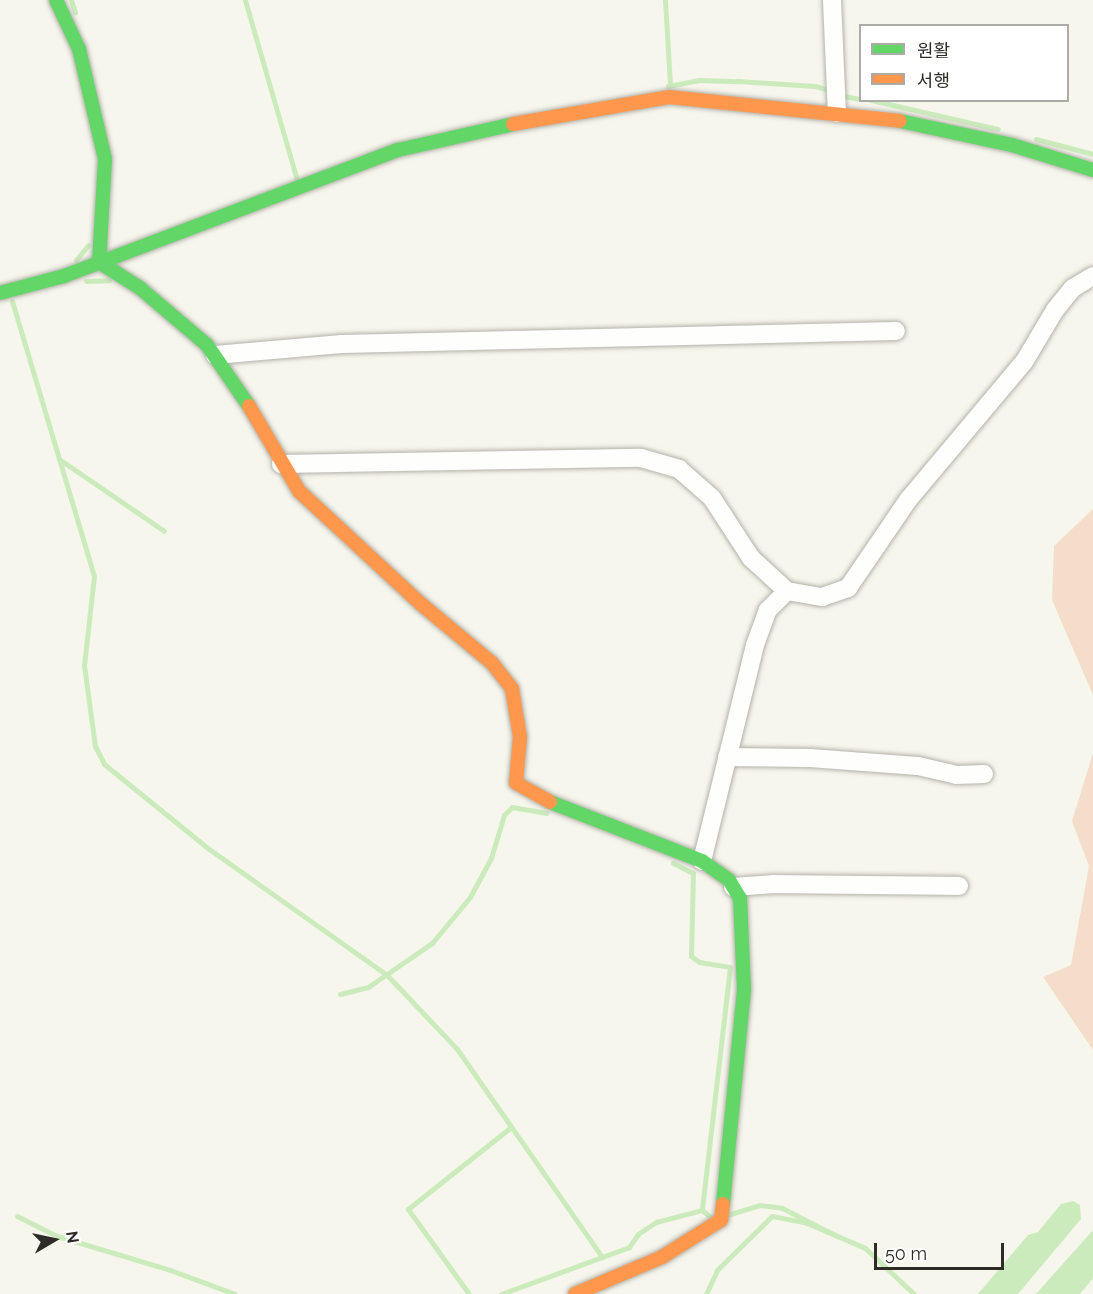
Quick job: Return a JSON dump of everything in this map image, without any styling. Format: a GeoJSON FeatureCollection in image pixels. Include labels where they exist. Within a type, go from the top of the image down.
{"type":"FeatureCollection","features":[{"type":"Feature","properties":{"kind":"street"},"geometry":{"type":"LineString","coordinates":[[56,0],[79,49],[105,159],[99,262]]}},
{"type":"Feature","properties":{"kind":"street"},"geometry":{"type":"LineString","coordinates":[[832,0],[837,113]]}},
{"type":"Feature","properties":{"kind":"street"},"geometry":{"type":"LineString","coordinates":[[0,293],[64,276],[398,150],[466,132],[669,97],[715,99],[921,124],[1011,145],[1093,170]]}},
{"type":"Feature","properties":{"kind":"street"},"geometry":{"type":"LineString","coordinates":[[99,262],[140,288],[214,355],[260,421],[281,464],[299,491],[342,532],[492,663],[512,690],[520,737],[516,783],[547,801],[702,861],[729,880],[740,898],[744,929],[744,990],[721,1220],[662,1257],[575,1294]]}},
{"type":"Feature","properties":{"kind":"street"},"geometry":{"type":"LineString","coordinates":[[281,464],[640,458],[680,469],[712,498],[751,558],[787,591],[822,597],[848,588],[908,500],[1024,362],[1055,310],[1073,288],[1093,276]]}},
{"type":"Feature","properties":{"kind":"street"},"geometry":{"type":"LineString","coordinates":[[214,355],[354,344],[896,331]]}},
{"type":"Feature","properties":{"kind":"street"},"geometry":{"type":"LineString","coordinates":[[702,861],[754,645],[768,610],[787,591]]}},
{"type":"Feature","properties":{"kind":"street"},"geometry":{"type":"LineString","coordinates":[[728,757],[810,758],[918,766],[956,776],[984,774]]}},
{"type":"Feature","properties":{"kind":"street"},"geometry":{"type":"LineString","coordinates":[[733,888],[775,884],[959,886]]}},
{"type":"Feature","properties":{"kind":"shaded area"},"geometry":{"type":"Polygon","coordinates":[[[1093,509],[1093,695],[1052,600],[1054,546],[1093,509]]]}},
{"type":"Feature","properties":{"kind":"shaded area"},"geometry":{"type":"Polygon","coordinates":[[[1093,753],[1093,1050],[1043,977],[1071,965],[1089,866],[1072,821],[1093,753]]]}},
{"type":"Feature","properties":{"kind":"shaded area"},"geometry":{"type":"Polygon","coordinates":[[[1073,1201],[1080,1205],[1081,1219],[1018,1294],[978,1294],[1028,1235],[1038,1232],[1061,1204],[1073,1201]]]}},
{"type":"Feature","properties":{"kind":"shaded area"},"geometry":{"type":"Polygon","coordinates":[[[1093,1230],[1093,1278],[1080,1294],[1036,1294],[1093,1230]]]}},
{"type":"Feature","properties":{"kind":"waterway"},"geometry":{"type":"LineString","coordinates":[[71,0],[75,12]]}},
{"type":"Feature","properties":{"kind":"waterway"},"geometry":{"type":"LineString","coordinates":[[245,0],[297,180]]}},
{"type":"Feature","properties":{"kind":"waterway"},"geometry":{"type":"LineString","coordinates":[[665,0],[670,85]]}},
{"type":"Feature","properties":{"kind":"waterway"},"geometry":{"type":"LineString","coordinates":[[668,86],[700,80],[738,81],[815,86],[831,91]]}},
{"type":"Feature","properties":{"kind":"waterway"},"geometry":{"type":"LineString","coordinates":[[844,96],[859,99]]}},
{"type":"Feature","properties":{"kind":"waterway"},"geometry":{"type":"LineString","coordinates":[[880,102],[998,129]]}},
{"type":"Feature","properties":{"kind":"waterway"},"geometry":{"type":"LineString","coordinates":[[1036,139],[1093,154]]}},
{"type":"Feature","properties":{"kind":"waterway"},"geometry":{"type":"LineString","coordinates":[[76,260],[88,245]]}},
{"type":"Feature","properties":{"kind":"waterway"},"geometry":{"type":"LineString","coordinates":[[86,281],[109,280]]}},
{"type":"Feature","properties":{"kind":"waterway"},"geometry":{"type":"LineString","coordinates":[[12,301],[94,576],[84,665],[95,746],[104,764],[209,849],[387,975],[457,1049],[602,1257],[629,1247],[638,1234],[656,1222],[702,1210],[710,1217]]}},
{"type":"Feature","properties":{"kind":"waterway"},"geometry":{"type":"LineString","coordinates":[[59,459],[164,531]]}},
{"type":"Feature","properties":{"kind":"waterway"},"geometry":{"type":"LineString","coordinates":[[340,994],[368,987],[432,943],[470,897],[491,858],[504,815],[512,807],[546,813]]}},
{"type":"Feature","properties":{"kind":"waterway"},"geometry":{"type":"LineString","coordinates":[[673,863],[693,873],[691,956],[699,962],[730,967],[702,1210]]}},
{"type":"Feature","properties":{"kind":"waterway"},"geometry":{"type":"LineString","coordinates":[[469,1294],[408,1209],[510,1128]]}},
{"type":"Feature","properties":{"kind":"waterway"},"geometry":{"type":"LineString","coordinates":[[727,1215],[759,1205],[782,1208],[837,1236]]}},
{"type":"Feature","properties":{"kind":"waterway"},"geometry":{"type":"LineString","coordinates":[[17,1216],[57,1236],[170,1270],[235,1294]]}},
{"type":"Feature","properties":{"kind":"waterway"},"geometry":{"type":"LineString","coordinates":[[706,1294],[717,1270],[772,1216],[807,1223],[865,1248],[914,1294]]}},
{"type":"Feature","properties":{"kind":"waterway"},"geometry":{"type":"LineString","coordinates":[[501,1294],[602,1257]]}},
{"type":"Feature","properties":{"kind":"traffic: fast"},"geometry":{"type":"LineString","coordinates":[[56,0],[79,49],[105,159],[99,262],[140,288],[207,345],[249,406]]}},
{"type":"Feature","properties":{"kind":"traffic: fast"},"geometry":{"type":"LineString","coordinates":[[900,121],[1012,145],[1093,170]]}},
{"type":"Feature","properties":{"kind":"traffic: fast"},"geometry":{"type":"LineString","coordinates":[[0,293],[64,276],[398,150],[513,124]]}},
{"type":"Feature","properties":{"kind":"traffic: fast"},"geometry":{"type":"LineString","coordinates":[[550,802],[702,861],[729,880],[740,898],[744,990],[723,1204]]}},
{"type":"Feature","properties":{"kind":"traffic: slow"},"geometry":{"type":"LineString","coordinates":[[513,124],[669,97],[900,121]]}},
{"type":"Feature","properties":{"kind":"traffic: slow"},"geometry":{"type":"LineString","coordinates":[[249,406],[299,491],[421,604],[492,663],[512,689],[520,737],[516,783],[550,802]]}},
{"type":"Feature","properties":{"kind":"traffic: slow"},"geometry":{"type":"LineString","coordinates":[[575,1294],[662,1257],[721,1220],[723,1204]]}}]}
